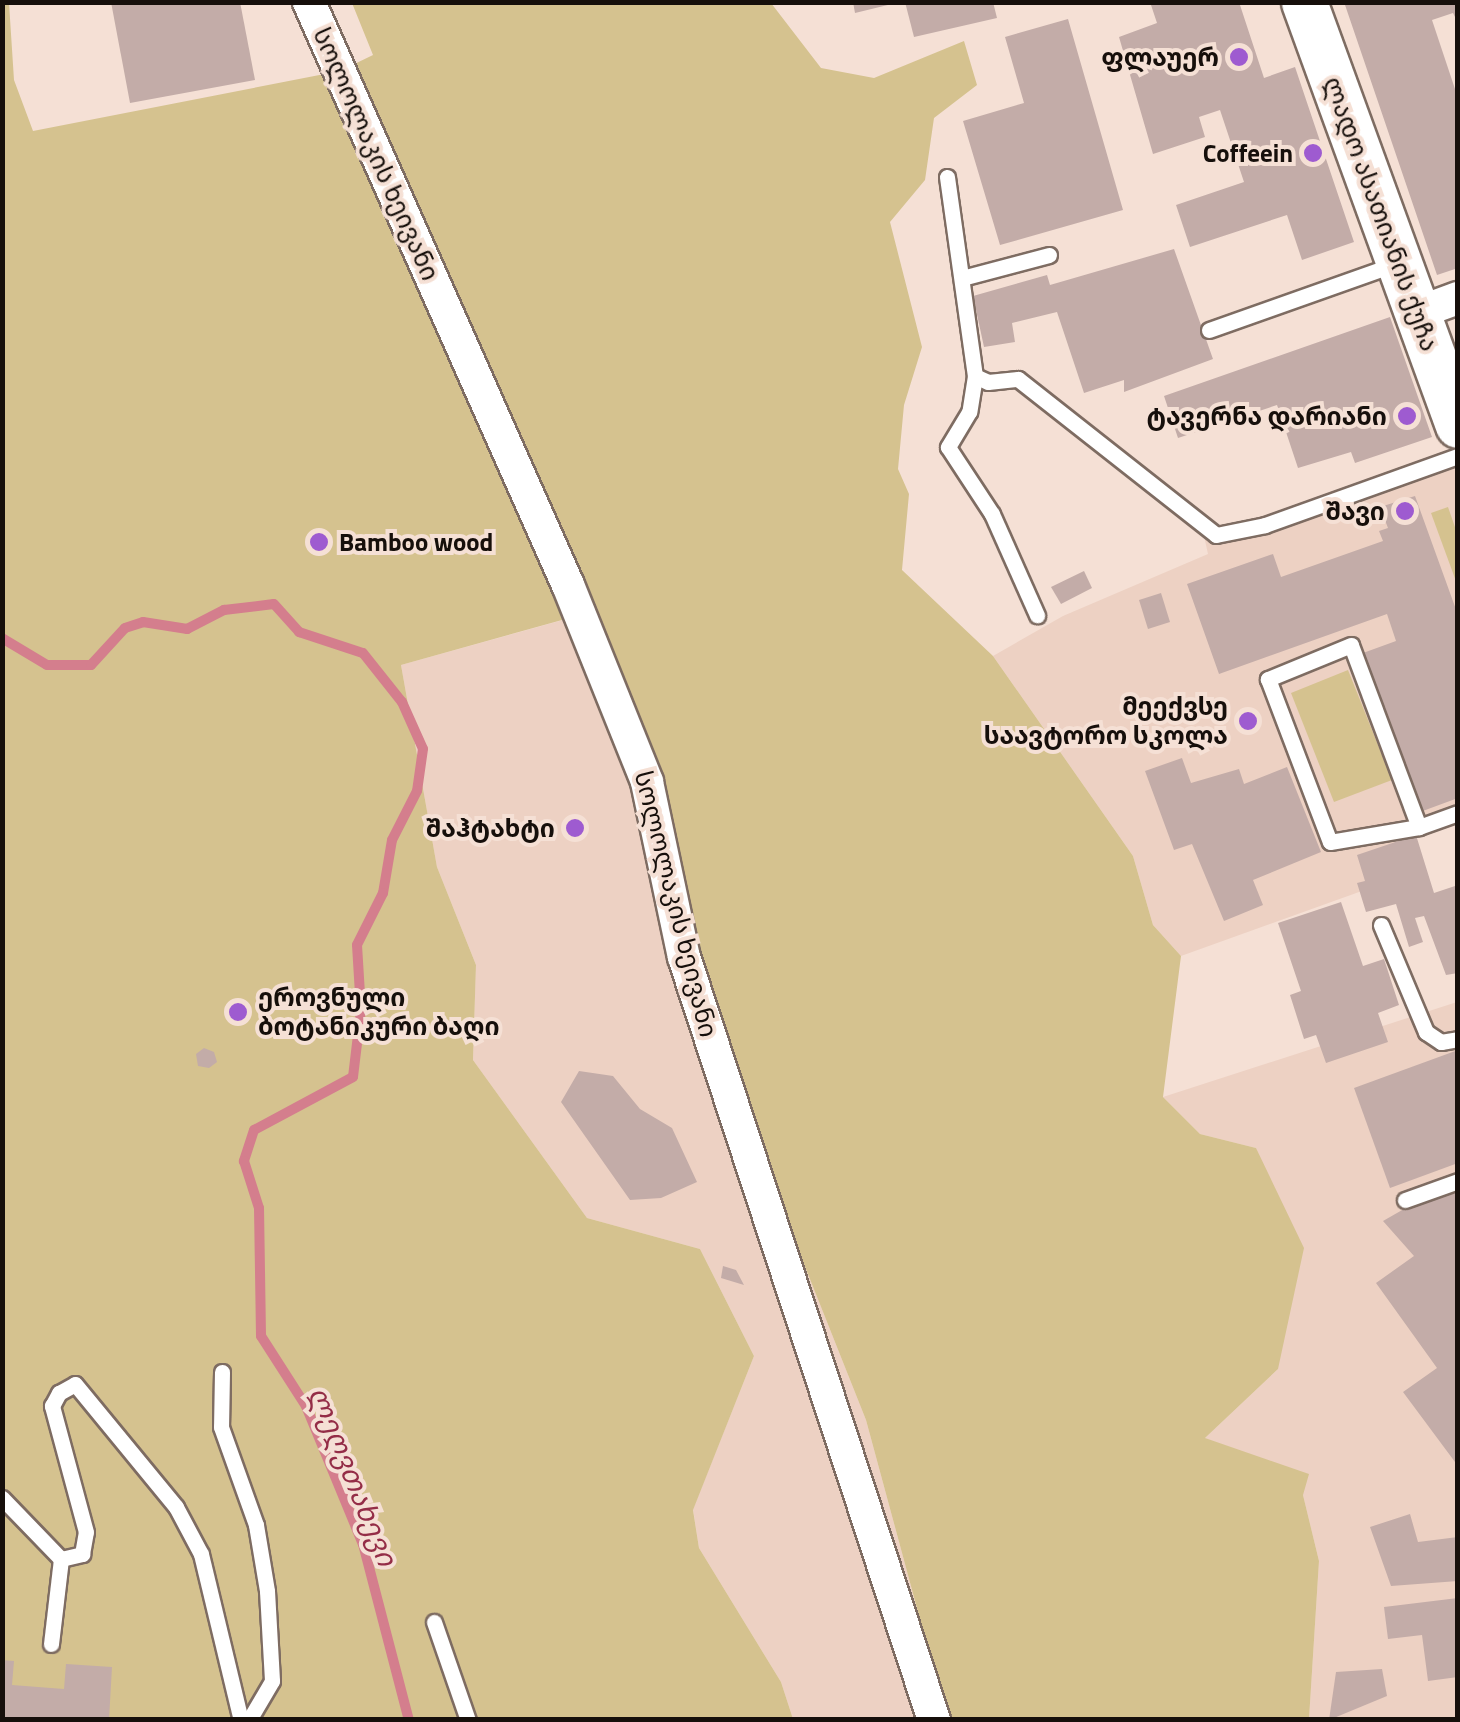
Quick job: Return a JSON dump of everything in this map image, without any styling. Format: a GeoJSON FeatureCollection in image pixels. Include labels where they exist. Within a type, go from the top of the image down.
{"type":"FeatureCollection","features":[{"type":"Feature","properties":{"kind":"main road","name":"ლადო ასათიანის ქუჩა"},"geometry":{"type":"LineString","coordinates":[[1304,2],[1399,262],[1437,305],[1458,426]]}},
{"type":"Feature","properties":{"kind":"street","name":"სოლოლაკის ხეივანი"},"geometry":{"type":"LineString","coordinates":[[309,2],[568,585],[647,782],[684,957],[934,1720]]}},
{"type":"Feature","properties":{"kind":"lane"},"geometry":{"type":"LineString","coordinates":[[947,177],[975,376],[969,412],[948,447],[992,514],[1038,615]]}},
{"type":"Feature","properties":{"kind":"lane"},"geometry":{"type":"LineString","coordinates":[[962,278],[1049,255]]}},
{"type":"Feature","properties":{"kind":"lane"},"geometry":{"type":"LineString","coordinates":[[1208,330],[1399,262]]}},
{"type":"Feature","properties":{"kind":"lane"},"geometry":{"type":"LineString","coordinates":[[975,376],[988,382],[1018,378],[1216,535],[1265,525],[1458,456]]}},
{"type":"Feature","properties":{"kind":"lane"},"geometry":{"type":"LineString","coordinates":[[1419,827],[1351,645],[1268,679],[1330,842],[1419,827],[1458,813]]}},
{"type":"Feature","properties":{"kind":"lane"},"geometry":{"type":"LineString","coordinates":[[1381,925],[1426,1032],[1442,1042],[1458,1039]]}},
{"type":"Feature","properties":{"kind":"lane"},"geometry":{"type":"LineString","coordinates":[[1405,1200],[1458,1181]]}},
{"type":"Feature","properties":{"kind":"lane"},"geometry":{"type":"LineString","coordinates":[[222,1372],[221,1427],[256,1525],[267,1591],[272,1681],[249,1720]]}},
{"type":"Feature","properties":{"kind":"lane"},"geometry":{"type":"LineString","coordinates":[[61,1559],[82,1554],[86,1532],[52,1406],[59,1392],[75,1384],[176,1507],[201,1554],[241,1720]]}},
{"type":"Feature","properties":{"kind":"lane"},"geometry":{"type":"LineString","coordinates":[[2,1498],[61,1559]]}},
{"type":"Feature","properties":{"kind":"lane"},"geometry":{"type":"LineString","coordinates":[[51,1644],[61,1559]]}},
{"type":"Feature","properties":{"kind":"lane"},"geometry":{"type":"LineString","coordinates":[[434,1622],[468,1720]]}},
{"type":"Feature","properties":{"kind":"shaded area"},"geometry":{"type":"Polygon","coordinates":[[[3,3],[9,3],[14,80],[33,131],[340,71],[373,55],[352,3],[771,3],[821,68],[874,78],[964,41],[977,85],[934,118],[925,180],[890,222],[922,347],[904,405],[898,469],[909,494],[902,570],[993,656],[1133,856],[1153,925],[1181,956],[1163,1097],[1200,1134],[1256,1148],[1304,1248],[1278,1369],[1205,1438],[1309,1474],[1303,1495],[1319,1561],[1309,1719],[947,1719],[866,1420],[796,1244],[737,1125],[580,615],[401,665],[437,867],[476,965],[473,1060],[587,1218],[700,1249],[754,1356],[693,1510],[699,1548],[781,1682],[793,1719],[3,1720],[3,3]]]}},
{"type":"Feature","properties":{"kind":"shaded area","name":"მეექვსე საავტორო სკოლა"},"geometry":{"type":"Polygon","coordinates":[[[1457,461],[1457,823],[1362,855],[1373,887],[1181,956],[1153,925],[1133,856],[993,656],[1063,616],[1208,554],[1200,518],[1217,535],[1457,461]]]}},
{"type":"Feature","properties":{"kind":"shaded area"},"geometry":{"type":"Polygon","coordinates":[[[1448,507],[1457,533],[1457,584],[1431,513],[1448,507]]]}},
{"type":"Feature","properties":{"kind":"shaded area"},"geometry":{"type":"Polygon","coordinates":[[[581,615],[737,1125],[796,1244],[866,1420],[947,1719],[793,1719],[781,1682],[699,1548],[693,1509],[754,1356],[700,1249],[587,1218],[473,1060],[476,965],[437,867],[401,665],[581,615]]]}},
{"type":"Feature","properties":{"kind":"shaded area"},"geometry":{"type":"Polygon","coordinates":[[[1348,670],[1392,780],[1334,802],[1291,693],[1348,670]]]}},
{"type":"Feature","properties":{"kind":"shaded area"},"geometry":{"type":"Polygon","coordinates":[[[1457,1002],[1457,1719],[1309,1719],[1319,1561],[1303,1495],[1205,1438],[1278,1369],[1256,1148],[1200,1134],[1163,1097],[1457,1002]]]}},
{"type":"Feature","properties":{"kind":"building"},"geometry":{"type":"Polygon","coordinates":[[[111,2],[240,2],[255,80],[130,103],[111,2]]]}},
{"type":"Feature","properties":{"kind":"building"},"geometry":{"type":"Polygon","coordinates":[[[853,2],[892,2],[892,4],[855,13],[853,2]]]}},
{"type":"Feature","properties":{"kind":"building"},"geometry":{"type":"Polygon","coordinates":[[[905,2],[993,2],[997,18],[914,37],[905,2]]]}},
{"type":"Feature","properties":{"kind":"building"},"geometry":{"type":"Polygon","coordinates":[[[1150,2],[1239,2],[1264,78],[1295,67],[1354,242],[1302,260],[1287,215],[1190,247],[1176,205],[1244,182],[1220,110],[1199,117],[1205,137],[1153,154],[1119,37],[1157,23],[1150,2]]]}},
{"type":"Feature","properties":{"kind":"building"},"geometry":{"type":"Polygon","coordinates":[[[1344,2],[1458,2],[1458,23],[1453,13],[1432,20],[1458,98],[1458,268],[1437,275],[1344,2]]]}},
{"type":"Feature","properties":{"kind":"building"},"geometry":{"type":"Polygon","coordinates":[[[1068,19],[1123,210],[1000,245],[963,121],[1024,103],[1005,37],[1068,19]]]}},
{"type":"Feature","properties":{"kind":"building"},"geometry":{"type":"Polygon","coordinates":[[[1174,249],[1213,359],[1124,392],[1124,380],[1084,393],[1057,312],[1012,323],[1015,342],[984,347],[973,296],[1047,275],[1050,285],[1174,249]]]}},
{"type":"Feature","properties":{"kind":"building"},"geometry":{"type":"Polygon","coordinates":[[[1390,317],[1432,437],[1355,463],[1351,452],[1298,468],[1277,405],[1178,438],[1164,396],[1390,317]]]}},
{"type":"Feature","properties":{"kind":"building"},"geometry":{"type":"Polygon","coordinates":[[[1415,496],[1458,615],[1458,798],[1420,812],[1363,653],[1396,641],[1387,614],[1219,674],[1187,584],[1273,554],[1281,577],[1383,541],[1379,531],[1388,528],[1380,507],[1415,496]]]}},
{"type":"Feature","properties":{"kind":"building"},"geometry":{"type":"Polygon","coordinates":[[[1084,571],[1092,588],[1061,604],[1051,587],[1084,571]]]}},
{"type":"Feature","properties":{"kind":"building"},"geometry":{"type":"Polygon","coordinates":[[[1161,593],[1170,622],[1148,629],[1139,600],[1161,593]]]}},
{"type":"Feature","properties":{"kind":"building"},"geometry":{"type":"Polygon","coordinates":[[[1182,758],[1191,783],[1239,769],[1244,784],[1287,767],[1321,852],[1253,880],[1263,905],[1224,921],[1192,844],[1174,850],[1145,771],[1182,758]]]}},
{"type":"Feature","properties":{"kind":"building"},"geometry":{"type":"Polygon","coordinates":[[[1416,835],[1434,893],[1458,885],[1458,973],[1446,975],[1424,916],[1415,918],[1423,942],[1409,947],[1396,904],[1366,912],[1357,883],[1365,881],[1357,855],[1416,835]]]}},
{"type":"Feature","properties":{"kind":"building"},"geometry":{"type":"Polygon","coordinates":[[[1341,902],[1363,966],[1384,959],[1399,1005],[1378,1013],[1388,1042],[1326,1063],[1316,1035],[1304,1039],[1290,995],[1301,991],[1278,923],[1341,902]]]}},
{"type":"Feature","properties":{"kind":"building"},"geometry":{"type":"Polygon","coordinates":[[[204,1048],[214,1052],[217,1062],[209,1068],[198,1066],[196,1054],[204,1048]]]}},
{"type":"Feature","properties":{"kind":"building"},"geometry":{"type":"Polygon","coordinates":[[[1458,1050],[1458,1163],[1390,1188],[1354,1088],[1458,1050]]]}},
{"type":"Feature","properties":{"kind":"building"},"geometry":{"type":"Polygon","coordinates":[[[579,1071],[613,1076],[640,1109],[672,1128],[697,1182],[661,1198],[630,1200],[561,1102],[579,1071]]]}},
{"type":"Feature","properties":{"kind":"building"},"geometry":{"type":"Polygon","coordinates":[[[1458,1193],[1455,1462],[1403,1392],[1437,1368],[1376,1283],[1414,1256],[1383,1221],[1418,1201],[1458,1193]]]}},
{"type":"Feature","properties":{"kind":"building"},"geometry":{"type":"Polygon","coordinates":[[[723,1266],[736,1270],[744,1285],[721,1278],[723,1266]]]}},
{"type":"Feature","properties":{"kind":"building"},"geometry":{"type":"Polygon","coordinates":[[[1410,1514],[1418,1542],[1458,1537],[1458,1581],[1391,1586],[1370,1527],[1410,1514]]]}},
{"type":"Feature","properties":{"kind":"building"},"geometry":{"type":"Polygon","coordinates":[[[1458,1598],[1458,1677],[1428,1681],[1422,1635],[1388,1639],[1384,1607],[1458,1598]]]}},
{"type":"Feature","properties":{"kind":"building"},"geometry":{"type":"Polygon","coordinates":[[[2,1660],[14,1661],[12,1685],[64,1689],[66,1664],[112,1667],[109,1720],[2,1720],[2,1660]]]}},
{"type":"Feature","properties":{"kind":"building"},"geometry":{"type":"Polygon","coordinates":[[[1382,1669],[1387,1696],[1329,1720],[1336,1672],[1382,1669]]]}},
{"type":"Feature","properties":{"kind":"waterway","name":"ლეღვთახევი"},"geometry":{"type":"LineString","coordinates":[[2,638],[47,665],[91,665],[125,628],[143,622],[187,629],[224,610],[274,604],[299,632],[363,653],[402,702],[423,749],[417,791],[392,840],[383,893],[357,945],[361,1010],[353,1077],[254,1130],[244,1161],[259,1208],[261,1336],[306,1406],[363,1544],[409,1720]]}},
{"type":"Feature","properties":{"kind":"place","name":"ფლაუერ"},"geometry":{"type":"Point","coordinates":[1239,57]}},
{"type":"Feature","properties":{"kind":"place","name":"Coffeein"},"geometry":{"type":"Point","coordinates":[1313,153]}},
{"type":"Feature","properties":{"kind":"place","name":"ტავერნა დარიანი"},"geometry":{"type":"Point","coordinates":[1407,416]}},
{"type":"Feature","properties":{"kind":"place","name":"შავი"},"geometry":{"type":"Point","coordinates":[1405,511]}},
{"type":"Feature","properties":{"kind":"place","name":"Bamboo wood"},"geometry":{"type":"Point","coordinates":[319,542]}},
{"type":"Feature","properties":{"kind":"place","name":"მეექვსე საავტორო სკოლა"},"geometry":{"type":"Point","coordinates":[1248,721]}},
{"type":"Feature","properties":{"kind":"place","name":"შაჰტახტი"},"geometry":{"type":"Point","coordinates":[575,828]}},
{"type":"Feature","properties":{"kind":"place","name":"ეროვნული ბოტანიკური ბაღი"},"geometry":{"type":"Point","coordinates":[238,1012]}}]}
